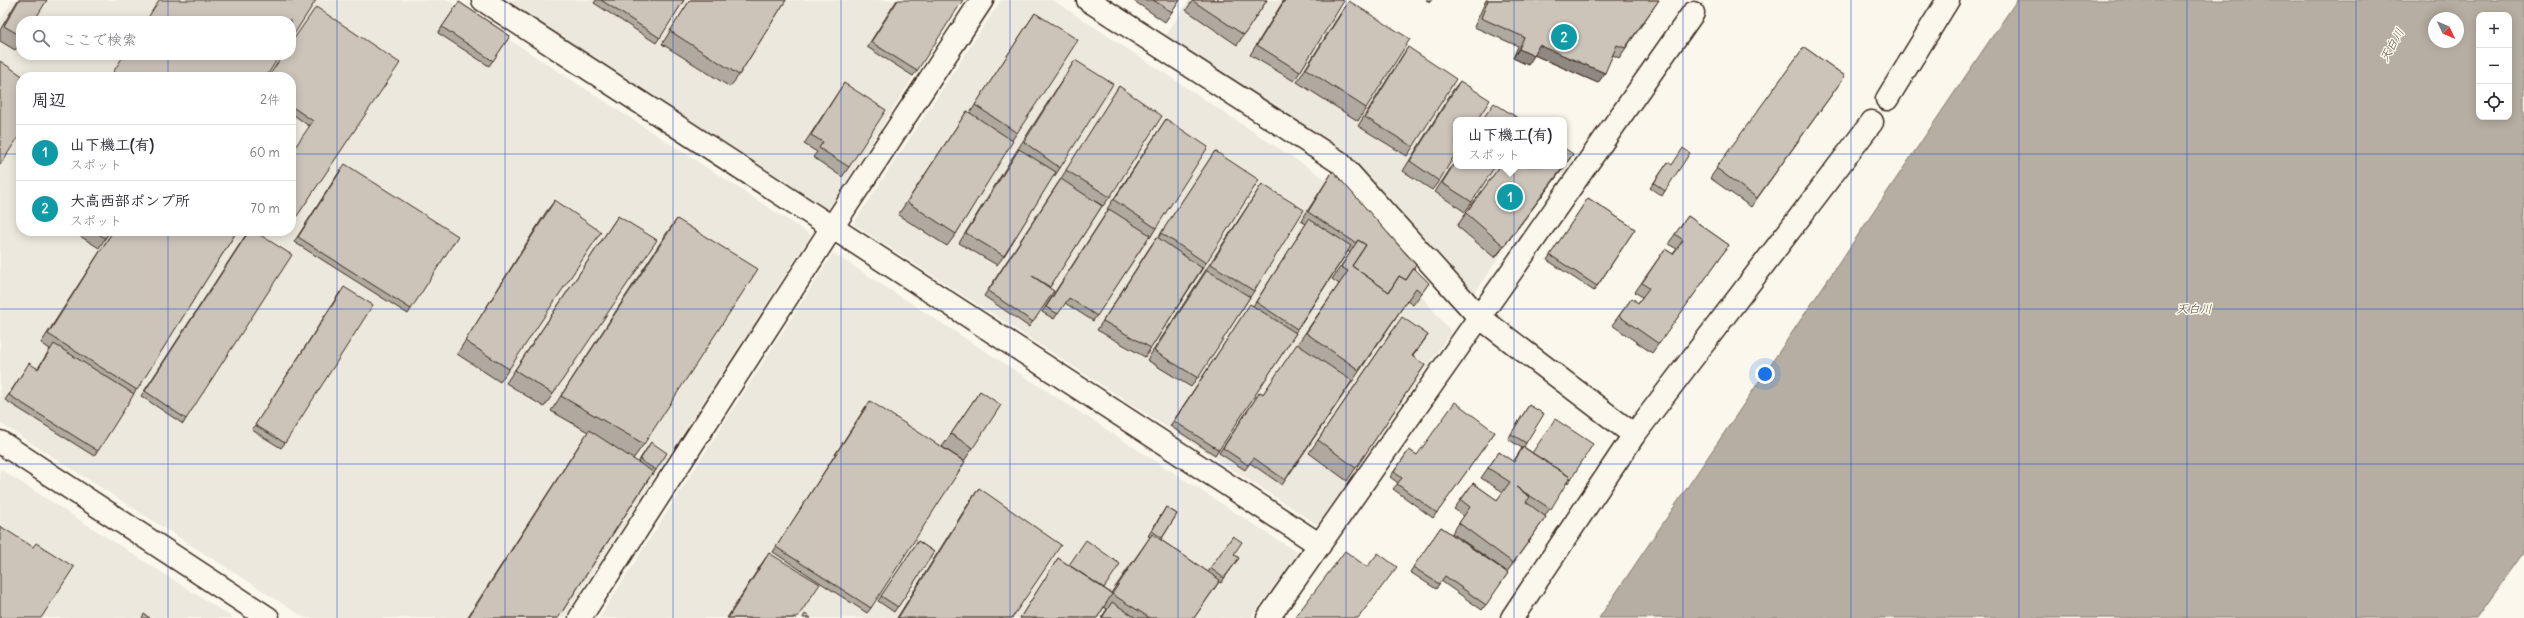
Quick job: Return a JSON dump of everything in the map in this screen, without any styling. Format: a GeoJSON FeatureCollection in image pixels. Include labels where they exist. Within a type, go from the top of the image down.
{"type":"FeatureCollection","features":[{"type":"Feature","properties":{"kind":"street"},"geometry":{"type":"LineString","coordinates":[[483,0],[833,226],[1320,545]]}},
{"type":"Feature","properties":{"kind":"street"},"geometry":{"type":"LineString","coordinates":[[580,618],[833,226],[982,0]]}},
{"type":"Feature","properties":{"kind":"street"},"geometry":{"type":"LineString","coordinates":[[1088,0],[1339,162],[1478,316],[1634,435]]}},
{"type":"Feature","properties":{"kind":"street"},"geometry":{"type":"LineString","coordinates":[[1886,99],[1948,0]]}},
{"type":"Feature","properties":{"kind":"street"},"geometry":{"type":"LineString","coordinates":[[1268,618],[1478,316],[1693,13]]}},
{"type":"Feature","properties":{"kind":"street"},"geometry":{"type":"LineString","coordinates":[[1512,618],[1634,435],[1872,122]]}},
{"type":"Feature","properties":{"kind":"street"},"geometry":{"type":"LineString","coordinates":[[0,442],[268,618]]}},
{"type":"Feature","properties":{"kind":"shaded area"},"geometry":{"type":"Polygon","coordinates":[[[13,0],[448,0],[811,235],[564,618],[305,618],[0,423],[0,21],[13,0]]]}},
{"type":"Feature","properties":{"kind":"shaded area"},"geometry":{"type":"Polygon","coordinates":[[[506,0],[963,0],[828,210],[506,0]]]}},
{"type":"Feature","properties":{"kind":"shaded area"},"geometry":{"type":"Polygon","coordinates":[[[1001,0],[1053,0],[1327,180],[1451,332],[1318,525],[853,224],[1001,0]]]}},
{"type":"Feature","properties":{"kind":"shaded area"},"geometry":{"type":"Polygon","coordinates":[[[1189,0],[1330,0],[1505,117],[1453,117],[1453,169],[1559,169],[1472,297],[1344,156],[1162,42],[1189,0]]]}},
{"type":"Feature","properties":{"kind":"shaded area"},"geometry":{"type":"Polygon","coordinates":[[[833,253],[1298,553],[1251,618],[599,618],[833,253]]]}},
{"type":"Feature","properties":{"kind":"shaded area"},"geometry":{"type":"Polygon","coordinates":[[[0,469],[233,618],[0,618],[0,469]]]}},
{"type":"Feature","properties":{"kind":"water","name":"天白川"},"geometry":{"type":"Polygon","coordinates":[[[2017,0],[2524,0],[2524,552],[2477,618],[1599,618],[2017,0]]]}},
{"type":"Feature","properties":{"kind":"building"},"geometry":{"type":"Polygon","coordinates":[[[19,0],[47,0],[37,16],[16,16],[16,33],[4,26],[19,0]]]}},
{"type":"Feature","properties":{"kind":"building"},"geometry":{"type":"Polygon","coordinates":[[[159,0],[316,0],[296,31],[296,16],[149,16],[159,0]]]}},
{"type":"Feature","properties":{"kind":"building"},"geometry":{"type":"Polygon","coordinates":[[[601,0],[684,0],[660,38],[601,0]]]}},
{"type":"Feature","properties":{"kind":"building"},"geometry":{"type":"Polygon","coordinates":[[[690,0],[786,0],[739,75],[670,31],[690,0]]]}},
{"type":"Feature","properties":{"kind":"building"},"geometry":{"type":"Polygon","coordinates":[[[898,0],[963,0],[917,71],[871,42],[898,0]]]}},
{"type":"Feature","properties":{"kind":"building"},"geometry":{"type":"Polygon","coordinates":[[[1153,0],[1180,0],[1172,12],[1153,0]]]}},
{"type":"Feature","properties":{"kind":"building"},"geometry":{"type":"Polygon","coordinates":[[[1193,0],[1267,0],[1244,35],[1193,0]]]}},
{"type":"Feature","properties":{"kind":"building"},"geometry":{"type":"Polygon","coordinates":[[[1285,0],[1344,1],[1300,72],[1257,45],[1285,0]]]}},
{"type":"Feature","properties":{"kind":"building"},"geometry":{"type":"Polygon","coordinates":[[[1488,0],[1659,0],[1625,48],[1617,45],[1605,73],[1539,45],[1534,56],[1519,49],[1524,37],[1481,18],[1488,0]]]}},
{"type":"Feature","properties":{"kind":"building"},"geometry":{"type":"Polygon","coordinates":[[[1349,1],[1410,39],[1366,108],[1306,69],[1349,1]]]}},
{"type":"Feature","properties":{"kind":"building"},"geometry":{"type":"Polygon","coordinates":[[[459,2],[510,36],[493,61],[442,27],[459,2]]]}},
{"type":"Feature","properties":{"kind":"building"},"geometry":{"type":"Polygon","coordinates":[[[316,7],[400,63],[296,218],[296,146],[313,121],[296,109],[296,72],[271,72],[280,60],[296,60],[296,36],[316,7]]]}},
{"type":"Feature","properties":{"kind":"building"},"geometry":{"type":"Polygon","coordinates":[[[1035,13],[1078,40],[1017,133],[975,105],[1035,13]]]}},
{"type":"Feature","properties":{"kind":"building"},"geometry":{"type":"Polygon","coordinates":[[[1408,47],[1456,79],[1413,147],[1365,117],[1408,47]]]}},
{"type":"Feature","properties":{"kind":"building"},"geometry":{"type":"Polygon","coordinates":[[[1804,47],[1845,76],[1757,198],[1716,168],[1804,47]]]}},
{"type":"Feature","properties":{"kind":"building"},"geometry":{"type":"Polygon","coordinates":[[[121,60],[277,60],[269,72],[113,72],[121,60]]]}},
{"type":"Feature","properties":{"kind":"building"},"geometry":{"type":"Polygon","coordinates":[[[1075,60],[1113,84],[1060,168],[1024,142],[1075,60]]]}},
{"type":"Feature","properties":{"kind":"building"},"geometry":{"type":"Polygon","coordinates":[[[0,61],[16,72],[16,141],[0,165],[0,61]]]}},
{"type":"Feature","properties":{"kind":"building"},"geometry":{"type":"Polygon","coordinates":[[[1460,81],[1490,100],[1479,117],[1453,117],[1453,158],[1439,181],[1410,161],[1460,81]]]}},
{"type":"Feature","properties":{"kind":"building"},"geometry":{"type":"Polygon","coordinates":[[[844,83],[886,110],[849,167],[819,148],[823,142],[811,135],[844,83]]]}},
{"type":"Feature","properties":{"kind":"building"},"geometry":{"type":"Polygon","coordinates":[[[1119,86],[1162,116],[1110,197],[1066,170],[1119,86]]]}},
{"type":"Feature","properties":{"kind":"building"},"geometry":{"type":"Polygon","coordinates":[[[1494,103],[1516,117],[1484,117],[1494,103]]]}},
{"type":"Feature","properties":{"kind":"building"},"geometry":{"type":"Polygon","coordinates":[[[967,111],[1013,141],[956,234],[907,202],[967,111]]]}},
{"type":"Feature","properties":{"kind":"building"},"geometry":{"type":"Polygon","coordinates":[[[1166,119],[1208,147],[1156,228],[1114,200],[1166,119]]]}},
{"type":"Feature","properties":{"kind":"building"},"geometry":{"type":"Polygon","coordinates":[[[1683,148],[1690,153],[1665,191],[1654,183],[1668,162],[1672,165],[1683,148]]]}},
{"type":"Feature","properties":{"kind":"building"},"geometry":{"type":"Polygon","coordinates":[[[1019,149],[1056,172],[1004,256],[966,233],[1019,149]]]}},
{"type":"Feature","properties":{"kind":"building"},"geometry":{"type":"Polygon","coordinates":[[[1567,150],[1573,154],[1567,162],[1567,150]]]}},
{"type":"Feature","properties":{"kind":"building"},"geometry":{"type":"Polygon","coordinates":[[[1215,151],[1259,180],[1206,263],[1161,233],[1215,151]]]}},
{"type":"Feature","properties":{"kind":"building"},"geometry":{"type":"Polygon","coordinates":[[[345,164],[458,236],[411,309],[298,237],[345,164]]]}},
{"type":"Feature","properties":{"kind":"building"},"geometry":{"type":"Polygon","coordinates":[[[1453,166],[1453,169],[1493,169],[1472,202],[1442,183],[1453,166]]]}},
{"type":"Feature","properties":{"kind":"building"},"geometry":{"type":"Polygon","coordinates":[[[1498,169],[1562,169],[1504,246],[1466,213],[1498,169]]]}},
{"type":"Feature","properties":{"kind":"building"},"geometry":{"type":"Polygon","coordinates":[[[1333,171],[1416,265],[1406,280],[1399,276],[1389,292],[1352,266],[1366,245],[1358,240],[1356,243],[1308,212],[1333,171]]]}},
{"type":"Feature","properties":{"kind":"building"},"geometry":{"type":"Polygon","coordinates":[[[1061,179],[1102,206],[1050,287],[1031,275],[1054,291],[1033,322],[988,291],[1061,179]]]}},
{"type":"Feature","properties":{"kind":"building"},"geometry":{"type":"Polygon","coordinates":[[[1262,184],[1304,210],[1254,291],[1211,264],[1262,184]]]}},
{"type":"Feature","properties":{"kind":"building"},"geometry":{"type":"Polygon","coordinates":[[[1588,198],[1635,229],[1597,286],[1550,255],[1588,198]]]}},
{"type":"Feature","properties":{"kind":"building"},"geometry":{"type":"Polygon","coordinates":[[[555,200],[601,232],[509,369],[465,341],[555,200]]]}},
{"type":"Feature","properties":{"kind":"building"},"geometry":{"type":"Polygon","coordinates":[[[1109,209],[1150,235],[1097,316],[1069,298],[1058,314],[1046,307],[1109,209]]]}},
{"type":"Feature","properties":{"kind":"building"},"geometry":{"type":"Polygon","coordinates":[[[618,216],[657,240],[553,394],[515,370],[618,216]]]}},
{"type":"Feature","properties":{"kind":"building"},"geometry":{"type":"Polygon","coordinates":[[[1688,216],[1729,245],[1659,344],[1619,316],[1632,298],[1638,303],[1649,288],[1642,283],[1665,249],[1673,254],[1683,240],[1675,234],[1688,216]]]}},
{"type":"Feature","properties":{"kind":"building"},"geometry":{"type":"Polygon","coordinates":[[[677,219],[758,269],[644,444],[561,396],[677,219]]]}},
{"type":"Feature","properties":{"kind":"building"},"geometry":{"type":"Polygon","coordinates":[[[1309,219],[1351,246],[1297,329],[1256,302],[1309,219]]]}},
{"type":"Feature","properties":{"kind":"building"},"geometry":{"type":"Polygon","coordinates":[[[110,236],[234,236],[137,390],[48,334],[110,236]]]}},
{"type":"Feature","properties":{"kind":"building"},"geometry":{"type":"Polygon","coordinates":[[[246,236],[262,236],[292,255],[186,419],[145,391],[246,236]]]}},
{"type":"Feature","properties":{"kind":"building"},"geometry":{"type":"Polygon","coordinates":[[[1157,237],[1202,268],[1151,348],[1103,321],[1157,237]]]}},
{"type":"Feature","properties":{"kind":"building"},"geometry":{"type":"Polygon","coordinates":[[[1358,240],[1366,245],[1352,266],[1389,292],[1399,276],[1406,280],[1414,268],[1429,283],[1422,293],[1416,288],[1359,370],[1306,333],[1348,271],[1341,267],[1358,240]]]}},
{"type":"Feature","properties":{"kind":"building"},"geometry":{"type":"Polygon","coordinates":[[[1207,270],[1250,297],[1198,378],[1154,351],[1207,270]]]}},
{"type":"Feature","properties":{"kind":"building"},"geometry":{"type":"Polygon","coordinates":[[[344,287],[373,305],[285,443],[255,425],[344,287]]]}},
{"type":"Feature","properties":{"kind":"building"},"geometry":{"type":"Polygon","coordinates":[[[1250,304],[1296,333],[1219,450],[1174,421],[1250,304]]]}},
{"type":"Feature","properties":{"kind":"building"},"geometry":{"type":"Polygon","coordinates":[[[1402,317],[1428,335],[1412,356],[1425,365],[1356,468],[1318,440],[1402,317]]]}},
{"type":"Feature","properties":{"kind":"building"},"geometry":{"type":"Polygon","coordinates":[[[54,344],[134,394],[98,451],[9,395],[29,363],[38,369],[54,344]]]}},
{"type":"Feature","properties":{"kind":"building"},"geometry":{"type":"Polygon","coordinates":[[[1297,344],[1352,381],[1285,480],[1254,458],[1248,465],[1223,448],[1260,392],[1263,394],[1297,344]]]}},
{"type":"Feature","properties":{"kind":"building"},"geometry":{"type":"Polygon","coordinates":[[[980,391],[1001,405],[973,448],[951,434],[980,391]]]}},
{"type":"Feature","properties":{"kind":"building"},"geometry":{"type":"Polygon","coordinates":[[[870,401],[965,462],[871,608],[776,547],[870,401]]]}},
{"type":"Feature","properties":{"kind":"building"},"geometry":{"type":"Polygon","coordinates":[[[1455,402],[1495,432],[1437,513],[1397,484],[1402,478],[1394,472],[1409,450],[1417,455],[1455,402]]]}},
{"type":"Feature","properties":{"kind":"building"},"geometry":{"type":"Polygon","coordinates":[[[1529,405],[1544,414],[1526,443],[1511,434],[1529,405]]]}},
{"type":"Feature","properties":{"kind":"building"},"geometry":{"type":"Polygon","coordinates":[[[1555,419],[1593,444],[1571,479],[1532,453],[1555,419]]]}},
{"type":"Feature","properties":{"kind":"building"},"geometry":{"type":"Polygon","coordinates":[[[589,430],[653,472],[558,618],[468,618],[589,430]]]}},
{"type":"Feature","properties":{"kind":"building"},"geometry":{"type":"Polygon","coordinates":[[[651,442],[667,453],[656,470],[640,460],[651,442]]]}},
{"type":"Feature","properties":{"kind":"building"},"geometry":{"type":"Polygon","coordinates":[[[1523,447],[1570,477],[1551,509],[1516,487],[1530,497],[1526,502],[1546,517],[1513,563],[1459,523],[1470,507],[1461,500],[1473,483],[1497,500],[1510,482],[1488,468],[1499,452],[1514,462],[1523,447]]]}},
{"type":"Feature","properties":{"kind":"building"},"geometry":{"type":"Polygon","coordinates":[[[979,488],[1061,545],[1012,618],[898,618],[979,488]]]}},
{"type":"Feature","properties":{"kind":"building"},"geometry":{"type":"Polygon","coordinates":[[[1166,507],[1177,514],[1162,538],[1152,531],[1166,507]]]}},
{"type":"Feature","properties":{"kind":"building"},"geometry":{"type":"Polygon","coordinates":[[[0,526],[33,547],[36,543],[74,567],[41,618],[0,618],[0,526]]]}},
{"type":"Feature","properties":{"kind":"building"},"geometry":{"type":"Polygon","coordinates":[[[1441,527],[1508,573],[1486,605],[1445,576],[1439,584],[1413,567],[1441,527]]]}},
{"type":"Feature","properties":{"kind":"building"},"geometry":{"type":"Polygon","coordinates":[[[1152,534],[1220,580],[1194,618],[1150,618],[1112,594],[1152,534]]]}},
{"type":"Feature","properties":{"kind":"building"},"geometry":{"type":"Polygon","coordinates":[[[1233,536],[1242,542],[1234,554],[1239,558],[1224,578],[1210,568],[1233,536]]]}},
{"type":"Feature","properties":{"kind":"building"},"geometry":{"type":"Polygon","coordinates":[[[1086,540],[1120,564],[1104,588],[1069,565],[1086,540]]]}},
{"type":"Feature","properties":{"kind":"building"},"geometry":{"type":"Polygon","coordinates":[[[918,541],[934,552],[898,607],[881,596],[918,541]]]}},
{"type":"Feature","properties":{"kind":"building"},"geometry":{"type":"Polygon","coordinates":[[[1345,551],[1367,567],[1378,553],[1397,567],[1358,618],[1298,618],[1296,616],[1345,551]]]}},
{"type":"Feature","properties":{"kind":"building"},"geometry":{"type":"Polygon","coordinates":[[[769,553],[820,584],[797,618],[728,618],[769,553]]]}},
{"type":"Feature","properties":{"kind":"building"},"geometry":{"type":"Polygon","coordinates":[[[1058,558],[1112,594],[1097,618],[1020,618],[1058,558]]]}},
{"type":"Feature","properties":{"kind":"building"},"geometry":{"type":"Polygon","coordinates":[[[1112,602],[1136,618],[1102,618],[1112,602]]]}},
{"type":"Feature","properties":{"kind":"building"},"geometry":{"type":"Polygon","coordinates":[[[144,614],[150,618],[142,618],[144,614]]]}},
{"type":"Feature","properties":{"kind":"building"},"geometry":{"type":"Polygon","coordinates":[[[805,614],[811,618],[803,618],[805,614]]]}},
{"type":"Feature","properties":{"kind":"place","name":"大高西部ポンプ所"},"geometry":{"type":"Point","coordinates":[1564,37]}},
{"type":"Feature","properties":{"kind":"place","name":"山下機工(有)"},"geometry":{"type":"Point","coordinates":[1510,197]}}]}
